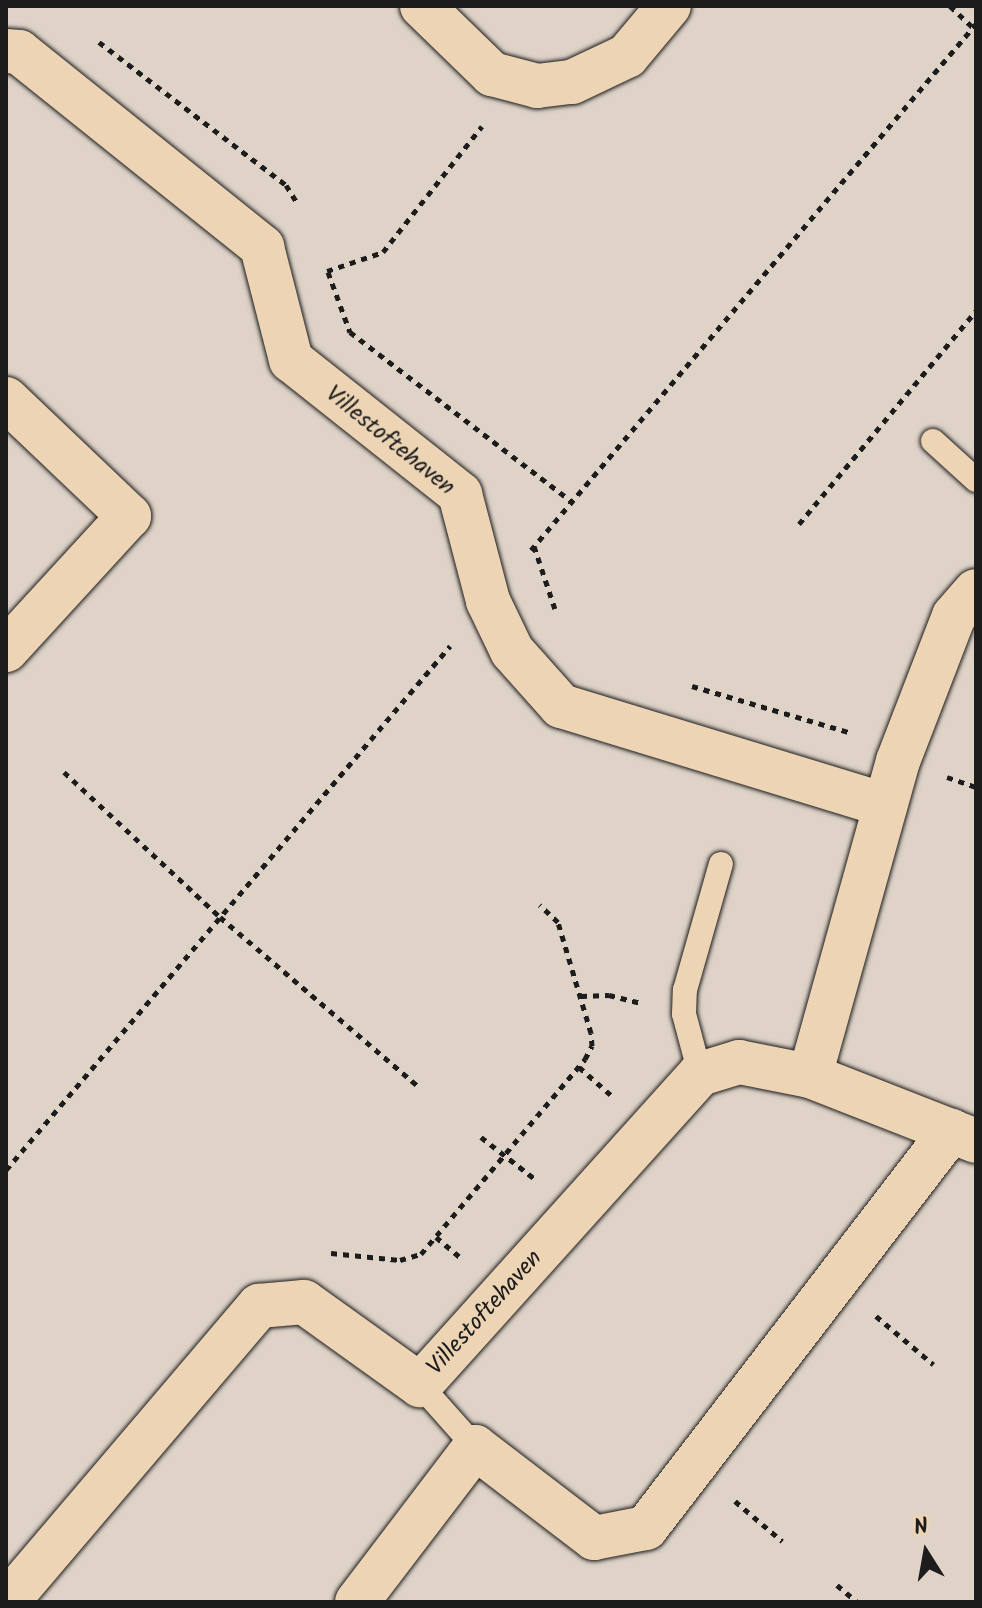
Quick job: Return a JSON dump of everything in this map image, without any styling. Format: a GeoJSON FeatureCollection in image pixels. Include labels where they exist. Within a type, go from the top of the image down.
{"type":"FeatureCollection","features":[{"type":"Feature","properties":{"kind":"street"},"geometry":{"type":"LineString","coordinates":[[422,6],[492,74],[537,86],[572,82],[627,56],[669,6]]}},
{"type":"Feature","properties":{"kind":"street","name":"Villestoftehaven"},"geometry":{"type":"LineString","coordinates":[[6,51],[19,52],[262,247],[291,360],[460,494],[488,601],[512,651],[561,706],[885,805]]}},
{"type":"Feature","properties":{"kind":"street"},"geometry":{"type":"LineString","coordinates":[[6,399],[129,516],[6,650]]}},
{"type":"Feature","properties":{"kind":"street"},"geometry":{"type":"LineString","coordinates":[[810,1076],[898,761],[954,616],[976,591]]}},
{"type":"Feature","properties":{"kind":"street"},"geometry":{"type":"LineString","coordinates":[[357,1602],[475,1447],[594,1538],[646,1528],[835,1281],[964,1136],[810,1076],[739,1062],[700,1074]]}},
{"type":"Feature","properties":{"kind":"street","name":"Villestoftehaven"},"geometry":{"type":"LineString","coordinates":[[7,1602],[259,1306],[304,1302],[420,1385],[700,1074]]}},
{"type":"Feature","properties":{"kind":"lane"},"geometry":{"type":"LineString","coordinates":[[933,441],[976,480]]}},
{"type":"Feature","properties":{"kind":"lane"},"geometry":{"type":"LineString","coordinates":[[700,1074],[684,1014],[685,990],[721,864]]}},
{"type":"Feature","properties":{"kind":"lane"},"geometry":{"type":"LineString","coordinates":[[420,1385],[475,1447]]}},
{"type":"Feature","properties":{"kind":"path"},"geometry":{"type":"LineString","coordinates":[[950,6],[976,30]]}},
{"type":"Feature","properties":{"kind":"path"},"geometry":{"type":"LineString","coordinates":[[327,271],[383,252],[517,81]]}},
{"type":"Feature","properties":{"kind":"path"},"geometry":{"type":"LineString","coordinates":[[799,524],[976,311]]}},
{"type":"Feature","properties":{"kind":"path"},"geometry":{"type":"LineString","coordinates":[[534,546],[558,616]]}},
{"type":"Feature","properties":{"kind":"path"},"geometry":{"type":"LineString","coordinates":[[686,684],[861,735],[898,761]]}},
{"type":"Feature","properties":{"kind":"path"},"geometry":{"type":"LineString","coordinates":[[64,772],[220,917],[418,1086]]}},
{"type":"Feature","properties":{"kind":"path"},"geometry":{"type":"LineString","coordinates":[[325,1253],[400,1260],[421,1254],[506,1156],[592,1046],[581,996],[558,922],[540,905]]}},
{"type":"Feature","properties":{"kind":"path"},"geometry":{"type":"LineString","coordinates":[[581,996],[609,995],[684,1014]]}},
{"type":"Feature","properties":{"kind":"path"},"geometry":{"type":"LineString","coordinates":[[481,1137],[577,1211]]}},
{"type":"Feature","properties":{"kind":"path"},"geometry":{"type":"LineString","coordinates":[[835,1281],[933,1364]]}},
{"type":"Feature","properties":{"kind":"path"},"geometry":{"type":"LineString","coordinates":[[694,1466],[782,1541]]}},
{"type":"Feature","properties":{"kind":"path"},"geometry":{"type":"LineString","coordinates":[[837,1585],[857,1602]]}}]}
